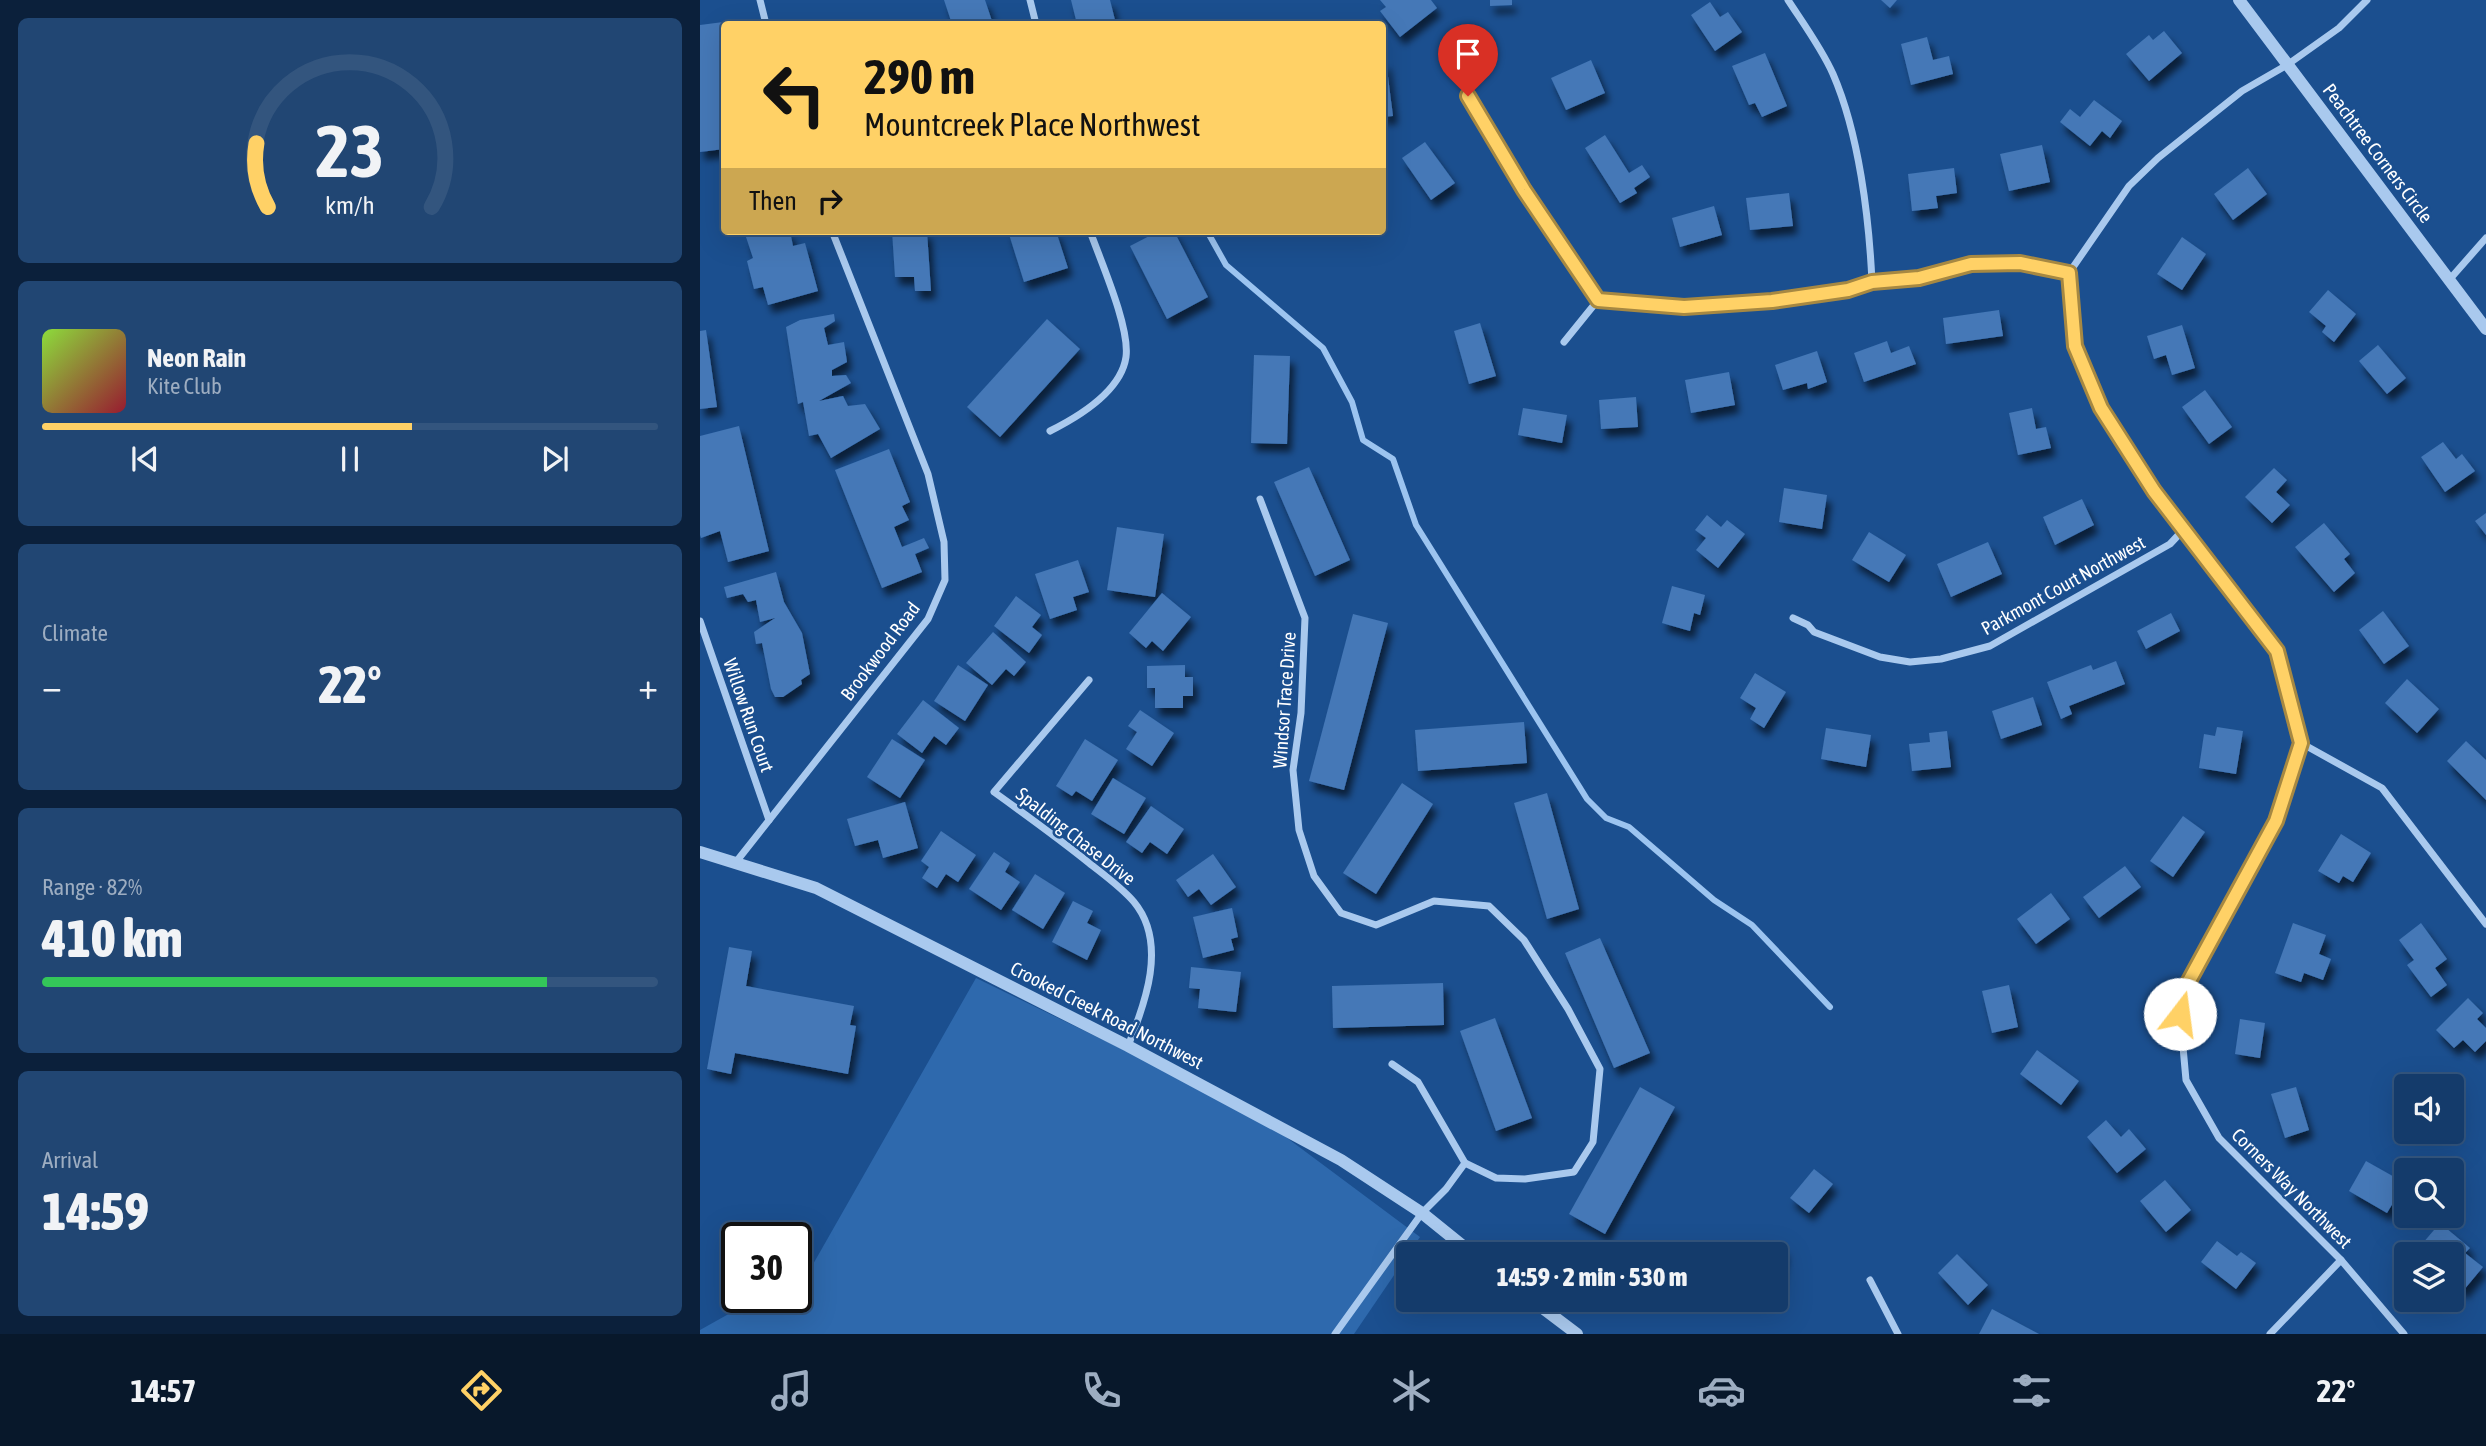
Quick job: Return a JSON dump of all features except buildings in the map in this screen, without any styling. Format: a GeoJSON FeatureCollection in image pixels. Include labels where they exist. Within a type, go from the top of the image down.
{"type":"FeatureCollection","features":[{"type":"Feature","properties":{"kind":"street"},"geometry":{"type":"LineString","coordinates":[[760,0],[765,21]]}},
{"type":"Feature","properties":{"kind":"street"},"geometry":{"type":"LineString","coordinates":[[1030,0],[1035,21]]}},
{"type":"Feature","properties":{"kind":"street"},"geometry":{"type":"LineString","coordinates":[[1788,0],[1833,74],[1858,159],[1871,244],[1872,282]]}},
{"type":"Feature","properties":{"kind":"street","name":"Peachtree Corners Circle"},"geometry":{"type":"LineString","coordinates":[[2239,0],[2486,329]]}},
{"type":"Feature","properties":{"kind":"street"},"geometry":{"type":"LineString","coordinates":[[2367,0],[2339,28],[2287,65],[2242,91],[2158,158],[2129,186],[2069,273],[2075,346],[2101,408],[2154,491],[2277,651],[2301,743],[2382,788],[2486,925]]}},
{"type":"Feature","properties":{"kind":"street"},"geometry":{"type":"LineString","coordinates":[[1468,96],[1498,149],[1598,300]]}},
{"type":"Feature","properties":{"kind":"street","name":"Brookwood Road"},"geometry":{"type":"LineString","coordinates":[[736,862],[928,619],[945,580],[944,542],[928,474],[834,235]]}},
{"type":"Feature","properties":{"kind":"street"},"geometry":{"type":"LineString","coordinates":[[1050,431],[1073,420],[1114,384],[1126,358],[1124,329],[1091,235]]}},
{"type":"Feature","properties":{"kind":"street"},"geometry":{"type":"LineString","coordinates":[[2450,279],[2486,238]]}},
{"type":"Feature","properties":{"kind":"street"},"geometry":{"type":"LineString","coordinates":[[1598,300],[1684,307],[1772,301],[1848,290],[1872,282],[1919,278],[1971,264],[2020,263],[2069,273]]}},
{"type":"Feature","properties":{"kind":"street"},"geometry":{"type":"LineString","coordinates":[[1564,342],[1598,300]]}},
{"type":"Feature","properties":{"kind":"street","name":"Windsor Trace Drive"},"geometry":{"type":"LineString","coordinates":[[1260,499],[1305,618],[1301,713],[1293,770],[1299,830],[1314,876],[1341,913],[1376,926],[1434,901],[1489,906],[1524,940],[1568,1009],[1600,1069],[1593,1142],[1574,1172],[1525,1179],[1496,1178],[1465,1163]]}},
{"type":"Feature","properties":{"kind":"street","name":"Parkmont Court Northwest"},"geometry":{"type":"LineString","coordinates":[[1793,618],[1808,625],[1814,632],[1880,657],[1910,662],[1941,659],[1990,646],[2170,544],[2183,529]]}},
{"type":"Feature","properties":{"kind":"street","name":"Willow Run Court"},"geometry":{"type":"LineString","coordinates":[[700,621],[769,820]]}},
{"type":"Feature","properties":{"kind":"street","name":"Spalding Chase Drive"},"geometry":{"type":"LineString","coordinates":[[1089,680],[994,792],[1077,853],[1136,904],[1146,928],[1151,955],[1150,977],[1145,1004],[1128,1046]]}},
{"type":"Feature","properties":{"kind":"street","name":"Corners Way Northwest"},"geometry":{"type":"LineString","coordinates":[[2301,743],[2276,821],[2189,981],[2180,1014],[2186,1080],[2219,1138],[2341,1260],[2404,1334]]}},
{"type":"Feature","properties":{"kind":"street","name":"Crooked Creek Road Northwest"},"geometry":{"type":"LineString","coordinates":[[700,852],[816,888],[1128,1046],[1305,1139],[1422,1213],[1458,1242]]}},
{"type":"Feature","properties":{"kind":"street"},"geometry":{"type":"LineString","coordinates":[[1335,1334],[1422,1213],[1446,1189],[1465,1163],[1418,1082],[1392,1064]]}},
{"type":"Feature","properties":{"kind":"street"},"geometry":{"type":"LineString","coordinates":[[2270,1334],[2341,1260]]}},
{"type":"Feature","properties":{"kind":"street"},"geometry":{"type":"LineString","coordinates":[[1870,1280],[1898,1334]]}},
{"type":"Feature","properties":{"kind":"street"},"geometry":{"type":"LineString","coordinates":[[1547,1312],[1577,1334]]}},
{"type":"Feature","properties":{"kind":"shaded area"},"geometry":{"type":"Polygon","coordinates":[[[976,978],[1255,1114],[1420,1237],[1417,1242],[1396,1242],[1396,1272],[1354,1334],[700,1334],[700,1330],[730,1313],[812,1313],[812,1266],[976,978]]]}},
{"type":"Feature","properties":{"kind":"waterway"},"geometry":{"type":"LineString","coordinates":[[1209,235],[1226,265],[1323,348],[1352,402],[1363,440],[1393,459],[1416,525],[1587,799],[1606,818],[1629,827],[1714,900],[1752,925],[1830,1007]]}},
{"type":"Feature","properties":{"kind":"route"},"geometry":{"type":"LineString","coordinates":[[1468,96],[1524,190],[1570,254],[1598,300],[1684,307],[1772,301],[1848,290],[1872,282],[1919,278],[1971,264],[2020,263],[2069,273],[2075,346],[2101,408],[2154,491],[2277,651],[2297,715],[2301,743],[2276,821],[2189,981],[2180,1014]]}}]}
